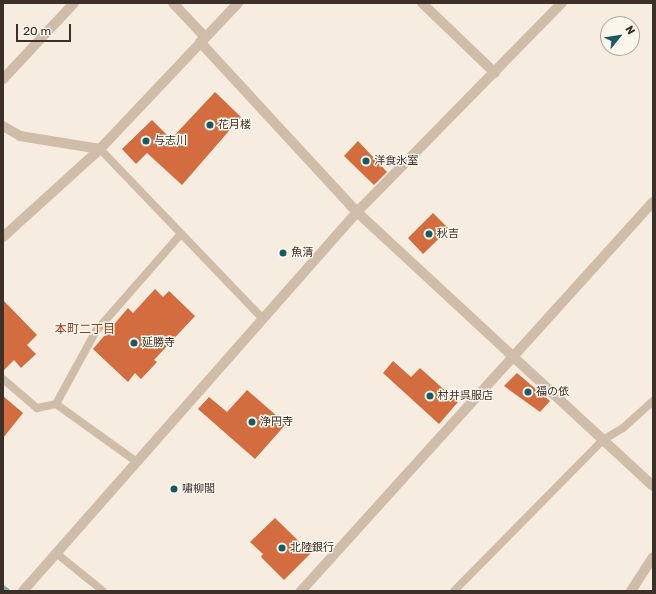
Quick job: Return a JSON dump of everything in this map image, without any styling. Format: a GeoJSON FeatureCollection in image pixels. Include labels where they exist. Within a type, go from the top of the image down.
{"type":"FeatureCollection","features":[{"type":"Feature","properties":{"kind":"street"},"geometry":{"type":"LineString","coordinates":[[3,79],[74,3]]}},
{"type":"Feature","properties":{"kind":"street"},"geometry":{"type":"LineString","coordinates":[[173,3],[203,39],[357,212],[511,357],[653,486]]}},
{"type":"Feature","properties":{"kind":"street"},"geometry":{"type":"LineString","coordinates":[[3,237],[100,149],[238,3]]}},
{"type":"Feature","properties":{"kind":"street"},"geometry":{"type":"LineString","coordinates":[[422,3],[495,73]]}},
{"type":"Feature","properties":{"kind":"street"},"geometry":{"type":"LineString","coordinates":[[23,591],[357,212],[562,3]]}},
{"type":"Feature","properties":{"kind":"street"},"geometry":{"type":"LineString","coordinates":[[3,126],[20,136],[100,149]]}},
{"type":"Feature","properties":{"kind":"street"},"geometry":{"type":"LineString","coordinates":[[301,591],[476,400],[511,357],[653,202]]}},
{"type":"Feature","properties":{"kind":"street"},"geometry":{"type":"LineString","coordinates":[[631,591],[653,558]]}},
{"type":"Feature","properties":{"kind":"lane"},"geometry":{"type":"LineString","coordinates":[[100,149],[263,319]]}},
{"type":"Feature","properties":{"kind":"lane"},"geometry":{"type":"LineString","coordinates":[[56,404],[96,331],[181,234]]}},
{"type":"Feature","properties":{"kind":"lane"},"geometry":{"type":"LineString","coordinates":[[3,379],[37,408],[56,404],[137,462]]}},
{"type":"Feature","properties":{"kind":"lane"},"geometry":{"type":"LineString","coordinates":[[454,591],[603,440],[623,428],[653,401]]}},
{"type":"Feature","properties":{"kind":"lane"},"geometry":{"type":"LineString","coordinates":[[56,553],[103,591]]}},
{"type":"Feature","properties":{"kind":"building"},"geometry":{"type":"Polygon","coordinates":[[[215,92],[241,117],[182,185],[147,153],[136,164],[122,149],[152,120],[171,139],[215,92]]]}},
{"type":"Feature","properties":{"kind":"building"},"geometry":{"type":"Polygon","coordinates":[[[358,141],[387,172],[374,185],[344,156],[358,141]]]}},
{"type":"Feature","properties":{"kind":"building"},"geometry":{"type":"Polygon","coordinates":[[[433,213],[449,229],[423,254],[408,238],[433,213]]]}},
{"type":"Feature","properties":{"kind":"building"},"geometry":{"type":"Polygon","coordinates":[[[155,289],[163,297],[169,291],[195,316],[154,360],[157,362],[141,379],[135,373],[128,382],[93,349],[128,308],[133,313],[155,289]]]}},
{"type":"Feature","properties":{"kind":"building"},"geometry":{"type":"Polygon","coordinates":[[[3,300],[37,335],[27,345],[36,354],[21,368],[14,360],[3,371],[3,300]]]}},
{"type":"Feature","properties":{"kind":"building"},"geometry":{"type":"Polygon","coordinates":[[[393,361],[411,377],[420,368],[458,402],[439,424],[383,373],[393,361]]]}},
{"type":"Feature","properties":{"kind":"building"},"geometry":{"type":"Polygon","coordinates":[[[517,373],[550,401],[540,412],[504,386],[517,373]]]}},
{"type":"Feature","properties":{"kind":"building"},"geometry":{"type":"Polygon","coordinates":[[[247,390],[286,424],[255,459],[198,409],[209,397],[227,412],[247,390]]]}},
{"type":"Feature","properties":{"kind":"building"},"geometry":{"type":"Polygon","coordinates":[[[3,396],[23,413],[3,438],[3,396]]]}},
{"type":"Feature","properties":{"kind":"building"},"geometry":{"type":"Polygon","coordinates":[[[275,518],[311,553],[284,580],[261,557],[263,554],[250,542],[275,518]]]}},
{"type":"Feature","properties":{"kind":"waterway"},"geometry":{"type":"LineString","coordinates":[[3,588],[7,591]]}},
{"type":"Feature","properties":{"kind":"place","name":"花月楼"},"geometry":{"type":"Point","coordinates":[210,125]}},
{"type":"Feature","properties":{"kind":"place","name":"与志川"},"geometry":{"type":"Point","coordinates":[146,141]}},
{"type":"Feature","properties":{"kind":"place","name":"洋食氷室"},"geometry":{"type":"Point","coordinates":[366,161]}},
{"type":"Feature","properties":{"kind":"place","name":"秋吉"},"geometry":{"type":"Point","coordinates":[429,234]}},
{"type":"Feature","properties":{"kind":"place","name":"魚清"},"geometry":{"type":"Point","coordinates":[283,253]}},
{"type":"Feature","properties":{"kind":"place","name":"延勝寺"},"geometry":{"type":"Point","coordinates":[134,343]}},
{"type":"Feature","properties":{"kind":"place","name":"福の依"},"geometry":{"type":"Point","coordinates":[528,392]}},
{"type":"Feature","properties":{"kind":"place","name":"村井呉服店"},"geometry":{"type":"Point","coordinates":[430,396]}},
{"type":"Feature","properties":{"kind":"place","name":"浄円寺"},"geometry":{"type":"Point","coordinates":[252,422]}},
{"type":"Feature","properties":{"kind":"place","name":"嘯柳閣"},"geometry":{"type":"Point","coordinates":[174,489]}},
{"type":"Feature","properties":{"kind":"place","name":"北陸銀行"},"geometry":{"type":"Point","coordinates":[282,548]}},
{"type":"Feature","properties":{"kind":"district","name":"本町二丁目"},"geometry":{"type":"Point","coordinates":[85,330]}}]}
